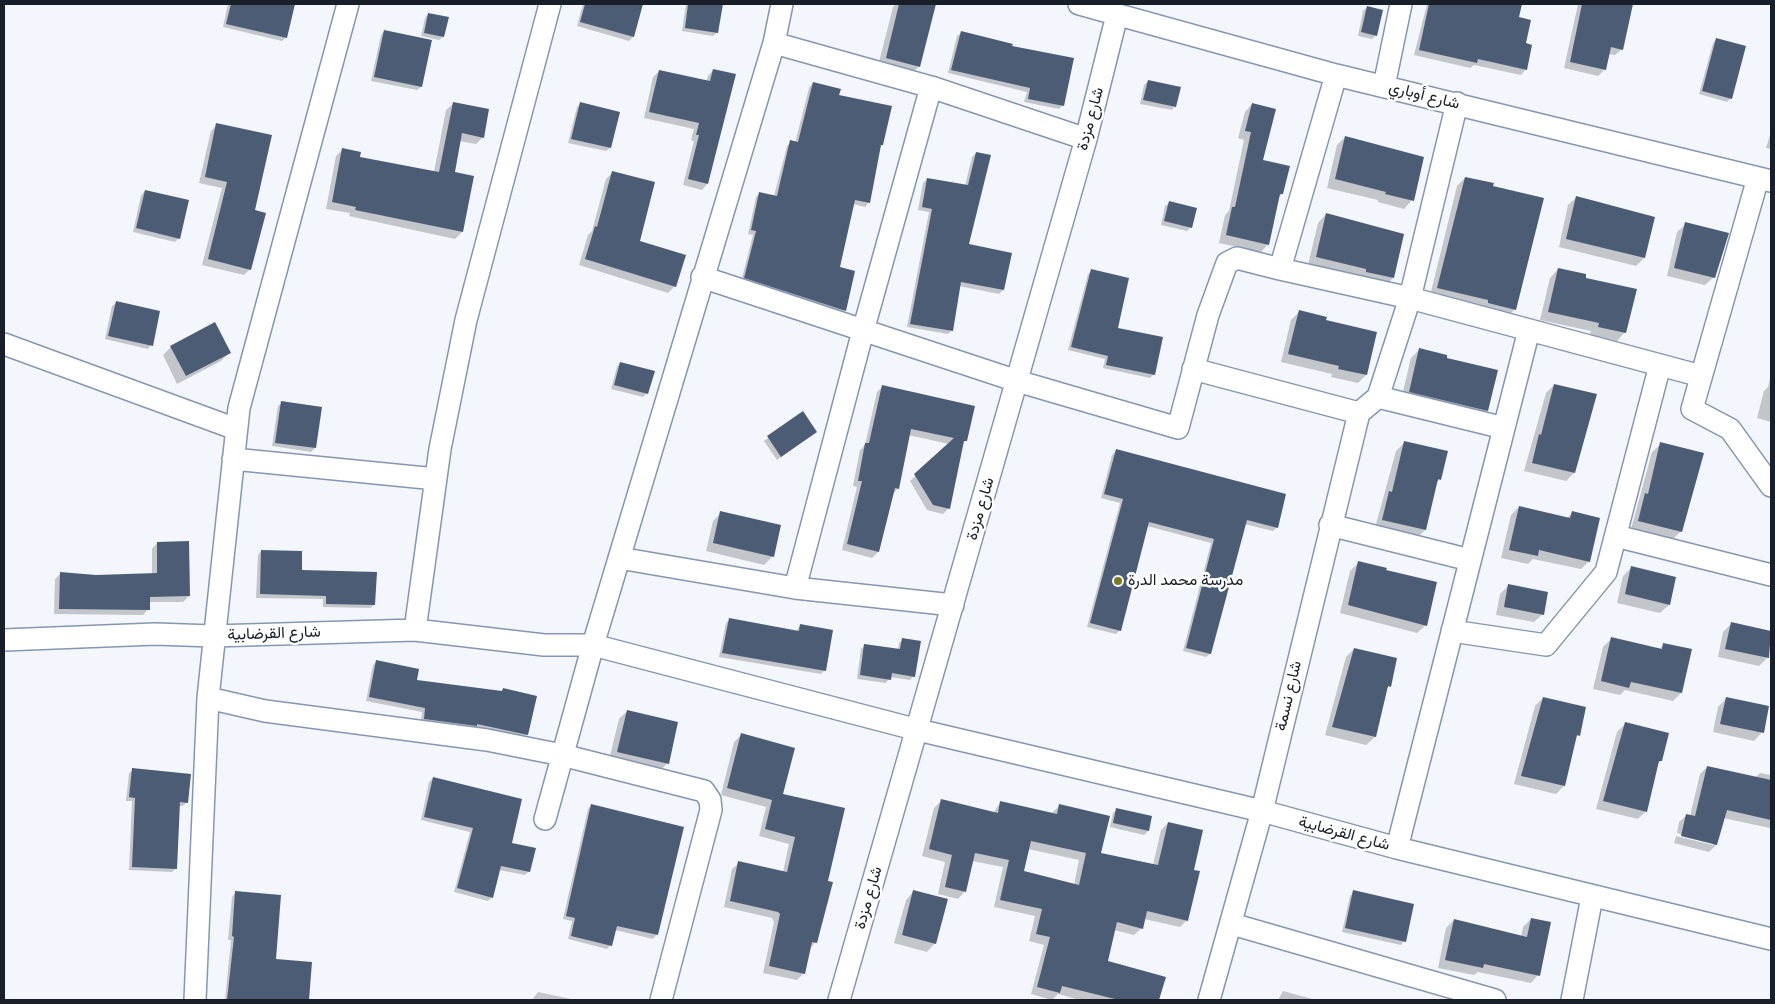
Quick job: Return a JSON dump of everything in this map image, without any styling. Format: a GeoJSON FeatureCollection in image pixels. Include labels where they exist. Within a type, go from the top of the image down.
{"type":"FeatureCollection","features":[{"type":"Feature","properties":{"kind":"street"},"geometry":{"type":"LineString","coordinates":[[195,1000],[208,698],[236,429],[241,398],[348,4]]}},
{"type":"Feature","properties":{"kind":"street"},"geometry":{"type":"LineString","coordinates":[[416,630],[436,479],[466,320],[550,4]]}},
{"type":"Feature","properties":{"kind":"street"},"geometry":{"type":"LineString","coordinates":[[545,819],[593,645],[702,277],[774,43],[782,4]]}},
{"type":"Feature","properties":{"kind":"street","name":"شارع أوباري"},"geometry":{"type":"LineString","coordinates":[[1079,4],[1336,75],[1457,103],[1765,180]]}},
{"type":"Feature","properties":{"kind":"street"},"geometry":{"type":"LineString","coordinates":[[1384,86],[1401,4]]}},
{"type":"Feature","properties":{"kind":"street","name":"شارع مزدة"},"geometry":{"type":"LineString","coordinates":[[839,1000],[1086,139],[1117,15]]}},
{"type":"Feature","properties":{"kind":"street"},"geometry":{"type":"LineString","coordinates":[[774,43],[931,87],[1086,139]]}},
{"type":"Feature","properties":{"kind":"street"},"geometry":{"type":"LineString","coordinates":[[1280,269],[1336,75]]}},
{"type":"Feature","properties":{"kind":"street"},"geometry":{"type":"LineString","coordinates":[[795,588],[863,331],[931,87]]}},
{"type":"Feature","properties":{"kind":"street"},"geometry":{"type":"LineString","coordinates":[[1194,369],[1359,413],[1378,397],[1410,298],[1457,103]]}},
{"type":"Feature","properties":{"kind":"street"},"geometry":{"type":"LineString","coordinates":[[1765,180],[1692,409],[1730,429],[1771,486]]}},
{"type":"Feature","properties":{"kind":"street"},"geometry":{"type":"LineString","coordinates":[[702,277],[1017,381],[1178,428],[1208,315],[1226,263],[1237,258],[1410,298],[1701,376]]}},
{"type":"Feature","properties":{"kind":"street"},"geometry":{"type":"LineString","coordinates":[[1397,848],[1529,330]]}},
{"type":"Feature","properties":{"kind":"street"},"geometry":{"type":"LineString","coordinates":[[4,344],[236,429]]}},
{"type":"Feature","properties":{"kind":"street"},"geometry":{"type":"LineString","coordinates":[[1452,631],[1546,645],[1606,572],[1660,365]]}},
{"type":"Feature","properties":{"kind":"street"},"geometry":{"type":"LineString","coordinates":[[1378,397],[1504,428]]}},
{"type":"Feature","properties":{"kind":"street","name":"شارع نسمة"},"geometry":{"type":"LineString","coordinates":[[1209,1000],[1232,924],[1262,811],[1330,525],[1359,413]]}},
{"type":"Feature","properties":{"kind":"street"},"geometry":{"type":"LineString","coordinates":[[233,460],[436,479]]}},
{"type":"Feature","properties":{"kind":"street"},"geometry":{"type":"LineString","coordinates":[[1330,525],[1470,560]]}},
{"type":"Feature","properties":{"kind":"street"},"geometry":{"type":"LineString","coordinates":[[1616,536],[1771,575]]}},
{"type":"Feature","properties":{"kind":"street"},"geometry":{"type":"LineString","coordinates":[[619,558],[795,588],[953,605]]}},
{"type":"Feature","properties":{"kind":"street","name":"شارع القرضابية"},"geometry":{"type":"LineString","coordinates":[[4,640],[155,634],[213,636],[416,630],[544,645],[593,645],[918,730],[1262,811],[1397,848],[1592,897],[1771,939]]}},
{"type":"Feature","properties":{"kind":"street"},"geometry":{"type":"LineString","coordinates":[[208,698],[265,711],[487,740],[562,755],[704,792],[710,800],[711,810],[661,1000]]}},
{"type":"Feature","properties":{"kind":"street"},"geometry":{"type":"LineString","coordinates":[[1572,1000],[1592,897]]}},
{"type":"Feature","properties":{"kind":"street"},"geometry":{"type":"LineString","coordinates":[[1232,924],[1491,1000]]}},
{"type":"Feature","properties":{"kind":"building"},"geometry":{"type":"Polygon","coordinates":[[[231,4],[295,4],[287,38],[226,24],[231,4]]]}},
{"type":"Feature","properties":{"kind":"building"},"geometry":{"type":"Polygon","coordinates":[[[585,4],[643,4],[634,37],[580,22],[585,4]]]}},
{"type":"Feature","properties":{"kind":"building"},"geometry":{"type":"Polygon","coordinates":[[[688,4],[723,4],[718,33],[685,28],[688,4]]]}},
{"type":"Feature","properties":{"kind":"building"},"geometry":{"type":"Polygon","coordinates":[[[899,4],[936,4],[920,67],[886,58],[899,4]]]}},
{"type":"Feature","properties":{"kind":"building"},"geometry":{"type":"Polygon","coordinates":[[[1429,4],[1522,4],[1519,17],[1531,20],[1526,43],[1532,45],[1527,70],[1478,59],[1477,63],[1419,50],[1429,4]]]}},
{"type":"Feature","properties":{"kind":"building"},"geometry":{"type":"Polygon","coordinates":[[[1582,4],[1633,4],[1623,50],[1611,47],[1606,70],[1570,62],[1582,4]]]}},
{"type":"Feature","properties":{"kind":"building"},"geometry":{"type":"Polygon","coordinates":[[[1367,6],[1383,10],[1377,36],[1361,32],[1367,6]]]}},
{"type":"Feature","properties":{"kind":"building"},"geometry":{"type":"Polygon","coordinates":[[[428,13],[449,17],[444,37],[424,33],[428,13]]]}},
{"type":"Feature","properties":{"kind":"building"},"geometry":{"type":"Polygon","coordinates":[[[384,30],[432,40],[422,87],[374,77],[384,30]]]}},
{"type":"Feature","properties":{"kind":"building"},"geometry":{"type":"Polygon","coordinates":[[[961,31],[1013,44],[1012,46],[1074,58],[1064,106],[1028,99],[1030,88],[951,70],[961,31]]]}},
{"type":"Feature","properties":{"kind":"building"},"geometry":{"type":"Polygon","coordinates":[[[1716,38],[1746,46],[1732,99],[1702,91],[1716,38]]]}},
{"type":"Feature","properties":{"kind":"building"},"geometry":{"type":"Polygon","coordinates":[[[713,69],[736,74],[708,184],[688,179],[699,135],[696,135],[699,123],[649,112],[659,70],[710,81],[713,69]]]}},
{"type":"Feature","properties":{"kind":"building"},"geometry":{"type":"Polygon","coordinates":[[[1148,80],[1181,87],[1176,107],[1143,100],[1148,80]]]}},
{"type":"Feature","properties":{"kind":"building"},"geometry":{"type":"Polygon","coordinates":[[[813,82],[841,89],[839,95],[892,106],[883,145],[881,145],[870,203],[855,200],[840,267],[855,271],[846,311],[744,278],[756,231],[751,230],[759,192],[777,196],[790,140],[798,142],[813,82]]]}},
{"type":"Feature","properties":{"kind":"building"},"geometry":{"type":"Polygon","coordinates":[[[453,102],[489,109],[484,138],[462,133],[455,172],[474,176],[463,232],[355,210],[356,207],[332,202],[342,148],[361,152],[360,157],[439,172],[453,102]]]}},
{"type":"Feature","properties":{"kind":"building"},"geometry":{"type":"Polygon","coordinates":[[[580,102],[620,112],[611,148],[571,139],[580,102]]]}},
{"type":"Feature","properties":{"kind":"building"},"geometry":{"type":"Polygon","coordinates":[[[1252,103],[1276,109],[1263,160],[1290,166],[1283,194],[1280,194],[1269,245],[1226,235],[1232,207],[1235,207],[1251,132],[1245,131],[1252,103]]]}},
{"type":"Feature","properties":{"kind":"building"},"geometry":{"type":"Polygon","coordinates":[[[216,123],[272,135],[255,210],[266,213],[251,270],[208,259],[227,182],[205,177],[216,123]]]}},
{"type":"Feature","properties":{"kind":"building"},"geometry":{"type":"Polygon","coordinates":[[[1345,136],[1424,157],[1414,201],[1335,179],[1345,136]]]}},
{"type":"Feature","properties":{"kind":"building"},"geometry":{"type":"Polygon","coordinates":[[[976,152],[991,155],[969,244],[1012,253],[1004,290],[961,282],[953,331],[910,324],[932,209],[922,207],[927,178],[968,185],[976,152]]]}},
{"type":"Feature","properties":{"kind":"building"},"geometry":{"type":"Polygon","coordinates":[[[612,171],[655,182],[640,241],[686,255],[676,287],[585,259],[595,226],[597,227],[612,171]]]}},
{"type":"Feature","properties":{"kind":"building"},"geometry":{"type":"Polygon","coordinates":[[[1465,177],[1494,183],[1493,186],[1544,198],[1516,310],[1488,303],[1488,300],[1437,288],[1465,177]]]}},
{"type":"Feature","properties":{"kind":"building"},"geometry":{"type":"Polygon","coordinates":[[[145,190],[189,200],[180,239],[136,228],[145,190]]]}},
{"type":"Feature","properties":{"kind":"building"},"geometry":{"type":"Polygon","coordinates":[[[1576,196],[1655,217],[1645,258],[1566,239],[1576,196]]]}},
{"type":"Feature","properties":{"kind":"building"},"geometry":{"type":"Polygon","coordinates":[[[1169,201],[1197,208],[1192,228],[1164,221],[1169,201]]]}},
{"type":"Feature","properties":{"kind":"building"},"geometry":{"type":"Polygon","coordinates":[[[1326,213],[1404,234],[1394,278],[1316,257],[1326,213]]]}},
{"type":"Feature","properties":{"kind":"building"},"geometry":{"type":"Polygon","coordinates":[[[1685,222],[1729,233],[1715,278],[1674,268],[1685,222]]]}},
{"type":"Feature","properties":{"kind":"building"},"geometry":{"type":"Polygon","coordinates":[[[1558,268],[1586,274],[1586,278],[1637,289],[1626,333],[1598,327],[1599,323],[1548,312],[1558,268]]]}},
{"type":"Feature","properties":{"kind":"building"},"geometry":{"type":"Polygon","coordinates":[[[1091,269],[1129,278],[1118,328],[1163,337],[1155,375],[1106,365],[1108,356],[1071,347],[1091,269]]]}},
{"type":"Feature","properties":{"kind":"building"},"geometry":{"type":"Polygon","coordinates":[[[116,301],[160,311],[153,346],[108,336],[116,301]]]}},
{"type":"Feature","properties":{"kind":"building"},"geometry":{"type":"Polygon","coordinates":[[[1299,310],[1327,317],[1326,320],[1377,332],[1367,375],[1338,369],[1339,366],[1288,354],[1299,310]]]}},
{"type":"Feature","properties":{"kind":"building"},"geometry":{"type":"Polygon","coordinates":[[[215,322],[231,353],[186,376],[170,346],[215,322]]]}},
{"type":"Feature","properties":{"kind":"building"},"geometry":{"type":"Polygon","coordinates":[[[1419,348],[1447,355],[1447,358],[1498,370],[1488,411],[1409,392],[1419,348]]]}},
{"type":"Feature","properties":{"kind":"building"},"geometry":{"type":"Polygon","coordinates":[[[620,362],[655,371],[648,394],[614,385],[620,362]]]}},
{"type":"Feature","properties":{"kind":"building"},"geometry":{"type":"Polygon","coordinates":[[[1554,384],[1597,394],[1575,473],[1532,463],[1554,384]]]}},
{"type":"Feature","properties":{"kind":"building"},"geometry":{"type":"Polygon","coordinates":[[[882,385],[975,406],[967,441],[964,441],[950,509],[933,505],[914,474],[954,438],[911,429],[899,489],[895,488],[879,552],[847,544],[862,481],[858,481],[865,443],[869,443],[882,385]]]}},
{"type":"Feature","properties":{"kind":"building"},"geometry":{"type":"Polygon","coordinates":[[[281,401],[322,407],[316,448],[275,443],[281,401]]]}},
{"type":"Feature","properties":{"kind":"building"},"geometry":{"type":"Polygon","coordinates":[[[803,411],[817,432],[781,457],[767,436],[803,411]]]}},
{"type":"Feature","properties":{"kind":"building"},"geometry":{"type":"Polygon","coordinates":[[[1404,441],[1448,451],[1441,480],[1438,479],[1426,530],[1382,520],[1389,491],[1392,492],[1404,441]]]}},
{"type":"Feature","properties":{"kind":"building"},"geometry":{"type":"Polygon","coordinates":[[[1660,442],[1704,453],[1682,532],[1638,521],[1645,493],[1648,494],[1660,442]]]}},
{"type":"Feature","properties":{"kind":"building","name":"مدرسة محمد الدرة"},"geometry":{"type":"Polygon","coordinates":[[[1116,449],[1286,494],[1278,528],[1247,520],[1211,654],[1186,648],[1214,539],[1149,522],[1121,631],[1090,623],[1123,499],[1104,494],[1116,449]]]}},
{"type":"Feature","properties":{"kind":"building"},"geometry":{"type":"Polygon","coordinates":[[[1519,506],[1570,518],[1572,511],[1600,518],[1590,562],[1539,550],[1538,556],[1509,550],[1519,506]]]}},
{"type":"Feature","properties":{"kind":"building"},"geometry":{"type":"Polygon","coordinates":[[[720,511],[781,525],[774,557],[713,543],[720,511]]]}},
{"type":"Feature","properties":{"kind":"building"},"geometry":{"type":"Polygon","coordinates":[[[189,541],[190,596],[150,597],[150,610],[59,609],[60,572],[96,575],[157,573],[157,542],[189,541]]]}},
{"type":"Feature","properties":{"kind":"building"},"geometry":{"type":"Polygon","coordinates":[[[261,550],[302,551],[302,570],[377,572],[375,605],[326,604],[326,596],[260,594],[261,550]]]}},
{"type":"Feature","properties":{"kind":"building"},"geometry":{"type":"Polygon","coordinates":[[[1358,561],[1387,568],[1386,570],[1437,582],[1427,626],[1348,605],[1358,561]]]}},
{"type":"Feature","properties":{"kind":"building"},"geometry":{"type":"Polygon","coordinates":[[[1631,566],[1676,577],[1670,605],[1625,594],[1631,566]]]}},
{"type":"Feature","properties":{"kind":"building"},"geometry":{"type":"Polygon","coordinates":[[[1508,584],[1548,592],[1544,615],[1504,607],[1508,584]]]}},
{"type":"Feature","properties":{"kind":"building"},"geometry":{"type":"Polygon","coordinates":[[[729,618],[799,631],[800,624],[833,630],[826,671],[722,653],[729,618]]]}},
{"type":"Feature","properties":{"kind":"building"},"geometry":{"type":"Polygon","coordinates":[[[1731,622],[1771,631],[1769,658],[1725,649],[1731,622]]]}},
{"type":"Feature","properties":{"kind":"building"},"geometry":{"type":"Polygon","coordinates":[[[1611,637],[1662,649],[1663,643],[1692,649],[1682,693],[1631,682],[1629,688],[1601,681],[1611,637]]]}},
{"type":"Feature","properties":{"kind":"building"},"geometry":{"type":"Polygon","coordinates":[[[902,638],[921,641],[915,677],[892,673],[891,680],[860,675],[864,644],[900,649],[902,638]]]}},
{"type":"Feature","properties":{"kind":"building"},"geometry":{"type":"Polygon","coordinates":[[[1354,648],[1397,658],[1391,687],[1388,686],[1376,737],[1332,727],[1354,648]]]}},
{"type":"Feature","properties":{"kind":"building"},"geometry":{"type":"Polygon","coordinates":[[[376,660],[419,669],[417,680],[502,691],[503,688],[537,696],[528,735],[477,724],[477,726],[424,719],[425,708],[369,697],[376,660]]]}},
{"type":"Feature","properties":{"kind":"building"},"geometry":{"type":"Polygon","coordinates":[[[1543,697],[1586,707],[1580,736],[1577,735],[1565,786],[1521,776],[1543,697]]]}},
{"type":"Feature","properties":{"kind":"building"},"geometry":{"type":"Polygon","coordinates":[[[1726,697],[1769,706],[1764,733],[1720,724],[1726,697]]]}},
{"type":"Feature","properties":{"kind":"building"},"geometry":{"type":"Polygon","coordinates":[[[627,710],[678,722],[669,764],[617,752],[627,710]]]}},
{"type":"Feature","properties":{"kind":"building"},"geometry":{"type":"Polygon","coordinates":[[[1625,722],[1669,733],[1662,761],[1659,761],[1647,812],[1603,801],[1625,722]]]}},
{"type":"Feature","properties":{"kind":"building"},"geometry":{"type":"Polygon","coordinates":[[[741,733],[795,748],[783,794],[845,808],[828,881],[833,882],[817,943],[812,942],[805,974],[769,966],[780,914],[778,912],[730,901],[738,861],[787,872],[795,837],[765,829],[772,800],[727,788],[741,733]]]}},
{"type":"Feature","properties":{"kind":"building"},"geometry":{"type":"Polygon","coordinates":[[[1707,766],[1771,780],[1771,820],[1727,810],[1717,845],[1681,836],[1686,814],[1695,816],[1707,766]]]}},
{"type":"Feature","properties":{"kind":"building"},"geometry":{"type":"Polygon","coordinates":[[[132,768],[191,774],[188,803],[180,802],[177,869],[132,867],[135,798],[129,797],[132,768]]]}},
{"type":"Feature","properties":{"kind":"building"},"geometry":{"type":"Polygon","coordinates":[[[433,777],[522,799],[512,843],[536,848],[530,872],[501,866],[493,898],[457,888],[473,828],[424,817],[433,777]]]}},
{"type":"Feature","properties":{"kind":"building"},"geometry":{"type":"Polygon","coordinates":[[[941,799],[998,813],[1000,801],[1057,814],[1059,804],[1110,816],[1101,853],[1158,865],[1168,822],[1203,830],[1194,870],[1200,871],[1188,921],[1147,911],[1143,929],[1117,922],[1108,961],[1166,977],[1159,1000],[1119,1000],[1062,986],[1060,993],[1037,987],[1050,937],[1036,934],[1042,909],[1000,900],[1009,860],[975,853],[966,892],[945,887],[952,855],[929,849],[941,799]],[[1031,841],[1024,871],[1079,885],[1086,853],[1031,841]]]}},
{"type":"Feature","properties":{"kind":"building"},"geometry":{"type":"Polygon","coordinates":[[[591,804],[684,827],[658,935],[617,926],[612,946],[571,936],[575,918],[566,916],[591,804]]]}},
{"type":"Feature","properties":{"kind":"building"},"geometry":{"type":"Polygon","coordinates":[[[1116,808],[1152,816],[1149,831],[1113,823],[1116,808]]]}},
{"type":"Feature","properties":{"kind":"building"},"geometry":{"type":"Polygon","coordinates":[[[913,890],[948,899],[936,944],[902,935],[913,890]]]}},
{"type":"Feature","properties":{"kind":"building"},"geometry":{"type":"Polygon","coordinates":[[[1353,890],[1414,904],[1406,942],[1345,928],[1353,890]]]}},
{"type":"Feature","properties":{"kind":"building"},"geometry":{"type":"Polygon","coordinates":[[[235,891],[281,895],[276,959],[312,962],[309,1000],[227,1000],[234,937],[232,936],[235,891]]]}},
{"type":"Feature","properties":{"kind":"building"},"geometry":{"type":"Polygon","coordinates":[[[1531,918],[1551,922],[1540,976],[1484,964],[1483,968],[1445,960],[1454,919],[1527,937],[1531,918]]]}},
{"type":"Feature","properties":{"kind":"place","name":"مدرسة محمد الدرة"},"geometry":{"type":"Point","coordinates":[1118,581]}}]}
